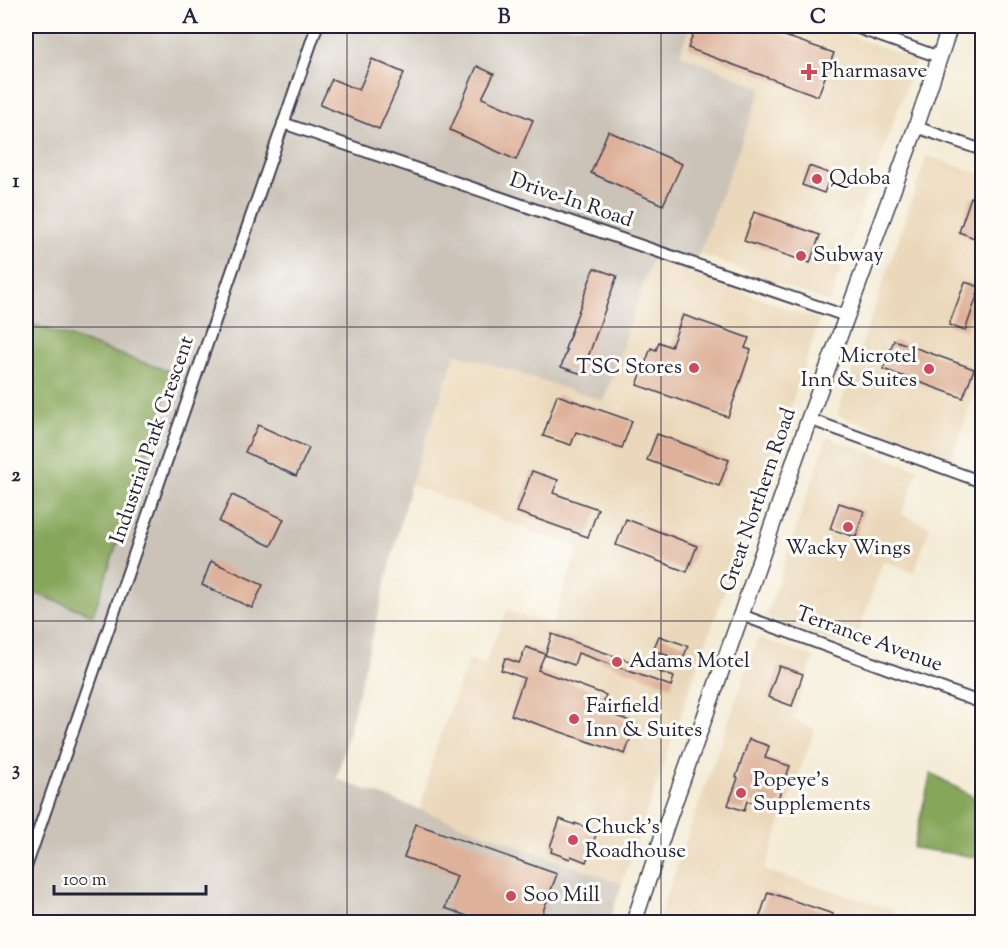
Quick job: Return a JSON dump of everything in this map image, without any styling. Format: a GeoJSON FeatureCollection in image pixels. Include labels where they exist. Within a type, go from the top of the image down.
{"type":"FeatureCollection","features":[{"type":"Feature","properties":{"kind":"highway","name":"Great Northern Road"},"geometry":{"type":"LineString","coordinates":[[634,922],[809,418],[916,127],[950,26]]}},
{"type":"Feature","properties":{"kind":"street","name":"Industrial Park Crescent"},"geometry":{"type":"LineString","coordinates":[[26,867],[317,26]]}},
{"type":"Feature","properties":{"kind":"street"},"geometry":{"type":"LineString","coordinates":[[852,26],[939,57]]}},
{"type":"Feature","properties":{"kind":"street","name":"Drive-In Road"},"geometry":{"type":"LineString","coordinates":[[283,123],[846,316]]}},
{"type":"Feature","properties":{"kind":"street"},"geometry":{"type":"LineString","coordinates":[[916,127],[982,150]]}},
{"type":"Feature","properties":{"kind":"street"},"geometry":{"type":"LineString","coordinates":[[809,418],[982,482]]}},
{"type":"Feature","properties":{"kind":"street","name":"Terrance Avenue"},"geometry":{"type":"LineString","coordinates":[[741,615],[982,703]]}},
{"type":"Feature","properties":{"kind":"shaded area"},"geometry":{"type":"Polygon","coordinates":[[[26,26],[690,26],[680,54],[762,88],[699,254],[689,272],[652,259],[604,401],[456,353],[410,485],[337,779],[622,884],[609,922],[26,922],[26,26]]]}},
{"type":"Feature","properties":{"kind":"shaded area"},"geometry":{"type":"Polygon","coordinates":[[[690,26],[822,26],[916,59],[829,303],[699,254],[762,88],[680,54],[690,26]]]}},
{"type":"Feature","properties":{"kind":"shaded area"},"geometry":{"type":"Polygon","coordinates":[[[927,156],[982,174],[982,371],[951,460],[837,415],[927,156]]]}},
{"type":"Feature","properties":{"kind":"shaded area"},"geometry":{"type":"Polygon","coordinates":[[[652,259],[820,320],[622,884],[420,810],[435,750],[469,659],[484,665],[507,611],[552,625],[578,548],[410,485],[456,353],[604,400],[652,259]]]}},
{"type":"Feature","properties":{"kind":"shaded area"},"geometry":{"type":"Polygon","coordinates":[[[827,437],[918,469],[902,514],[930,527],[914,573],[883,561],[853,649],[766,617],[827,437]]]}},
{"type":"Feature","properties":{"kind":"shaded area"},"geometry":{"type":"Polygon","coordinates":[[[758,638],[814,657],[792,719],[815,729],[764,870],[895,910],[891,922],[657,922],[758,638]]]}},
{"type":"Feature","properties":{"kind":"green space"},"geometry":{"type":"Polygon","coordinates":[[[26,322],[174,373],[93,615],[26,590],[26,322]]]}},
{"type":"Feature","properties":{"kind":"green space"},"geometry":{"type":"Polygon","coordinates":[[[931,773],[982,802],[982,858],[913,848],[931,773]]]}},
{"type":"Feature","properties":{"kind":"building"},"geometry":{"type":"Polygon","coordinates":[[[696,26],[756,26],[834,53],[818,96],[688,48],[696,26]]]}},
{"type":"Feature","properties":{"kind":"building"},"geometry":{"type":"Polygon","coordinates":[[[372,59],[404,73],[379,129],[320,105],[332,79],[359,90],[372,59]]]}},
{"type":"Feature","properties":{"kind":"building"},"geometry":{"type":"Polygon","coordinates":[[[477,66],[494,74],[482,98],[533,120],[516,160],[450,130],[477,66]]]}},
{"type":"Feature","properties":{"kind":"building"},"geometry":{"type":"Polygon","coordinates":[[[608,131],[682,164],[663,205],[591,173],[608,131]]]}},
{"type":"Feature","properties":{"kind":"building","name":"Qdoba"},"geometry":{"type":"Polygon","coordinates":[[[809,166],[831,174],[824,193],[802,185],[809,166]]]}},
{"type":"Feature","properties":{"kind":"building"},"geometry":{"type":"Polygon","coordinates":[[[971,197],[982,201],[982,241],[959,232],[971,197]]]}},
{"type":"Feature","properties":{"kind":"building"},"geometry":{"type":"Polygon","coordinates":[[[754,212],[820,235],[810,263],[744,241],[754,212]]]}},
{"type":"Feature","properties":{"kind":"building"},"geometry":{"type":"Polygon","coordinates":[[[594,268],[617,276],[582,374],[561,367],[567,350],[565,349],[594,268]]]}},
{"type":"Feature","properties":{"kind":"building"},"geometry":{"type":"Polygon","coordinates":[[[965,282],[980,287],[965,331],[949,325],[965,282]]]}},
{"type":"Feature","properties":{"kind":"building","name":"TSC Stores"},"geometry":{"type":"Polygon","coordinates":[[[683,315],[749,338],[745,348],[751,350],[728,417],[637,385],[651,348],[656,350],[659,342],[671,347],[683,315]]]}},
{"type":"Feature","properties":{"kind":"building","name":"Microtel Inn & Suites"},"geometry":{"type":"Polygon","coordinates":[[[894,340],[974,369],[963,398],[883,369],[894,340]]]}},
{"type":"Feature","properties":{"kind":"building"},"geometry":{"type":"Polygon","coordinates":[[[557,395],[632,421],[622,448],[576,432],[571,445],[543,436],[557,395]]]}},
{"type":"Feature","properties":{"kind":"building"},"geometry":{"type":"Polygon","coordinates":[[[258,425],[309,448],[296,476],[245,452],[258,425]]]}},
{"type":"Feature","properties":{"kind":"building"},"geometry":{"type":"Polygon","coordinates":[[[657,434],[729,460],[719,486],[647,460],[657,434]]]}},
{"type":"Feature","properties":{"kind":"building"},"geometry":{"type":"Polygon","coordinates":[[[532,471],[558,480],[553,493],[598,509],[588,537],[517,512],[532,471]]]}},
{"type":"Feature","properties":{"kind":"building"},"geometry":{"type":"Polygon","coordinates":[[[232,495],[284,519],[271,546],[219,522],[232,495]]]}},
{"type":"Feature","properties":{"kind":"building"},"geometry":{"type":"Polygon","coordinates":[[[839,503],[864,511],[856,537],[830,529],[839,503]]]}},
{"type":"Feature","properties":{"kind":"building"},"geometry":{"type":"Polygon","coordinates":[[[626,519],[697,546],[687,572],[616,545],[626,519]]]}},
{"type":"Feature","properties":{"kind":"building"},"geometry":{"type":"Polygon","coordinates":[[[211,561],[263,585],[252,608],[202,585],[211,561]]]}},
{"type":"Feature","properties":{"kind":"building","name":"Adams Motel"},"geometry":{"type":"Polygon","coordinates":[[[552,634],[674,677],[671,686],[578,653],[574,665],[545,655],[552,634]]]}},
{"type":"Feature","properties":{"kind":"building"},"geometry":{"type":"Polygon","coordinates":[[[659,636],[688,646],[682,661],[653,650],[659,636]]]}},
{"type":"Feature","properties":{"kind":"building","name":"Fairfield Inn & Suites"},"geometry":{"type":"Polygon","coordinates":[[[526,647],[545,654],[538,670],[606,695],[601,711],[636,723],[625,754],[511,715],[524,678],[501,670],[505,658],[519,663],[526,647]]]}},
{"type":"Feature","properties":{"kind":"building"},"geometry":{"type":"Polygon","coordinates":[[[779,666],[803,674],[792,706],[768,697],[779,666]]]}},
{"type":"Feature","properties":{"kind":"building"},"geometry":{"type":"Polygon","coordinates":[[[749,739],[769,746],[765,758],[790,766],[779,796],[782,798],[777,812],[747,801],[744,811],[728,805],[749,739]]]}},
{"type":"Feature","properties":{"kind":"building","name":"Chuck's Roadhouse"},"geometry":{"type":"Polygon","coordinates":[[[560,819],[597,832],[586,862],[551,852],[550,847],[560,819]]]}},
{"type":"Feature","properties":{"kind":"building"},"geometry":{"type":"Polygon","coordinates":[[[416,824],[557,874],[539,922],[484,922],[445,908],[457,876],[404,857],[416,824]]]}},
{"type":"Feature","properties":{"kind":"building"},"geometry":{"type":"Polygon","coordinates":[[[768,892],[833,914],[830,922],[758,922],[768,892]]]}},
{"type":"Feature","properties":{"kind":"place","name":"Pharmasave"},"geometry":{"type":"Point","coordinates":[809,72]}},
{"type":"Feature","properties":{"kind":"place","name":"Qdoba"},"geometry":{"type":"Point","coordinates":[817,179]}},
{"type":"Feature","properties":{"kind":"place","name":"Subway"},"geometry":{"type":"Point","coordinates":[801,256]}},
{"type":"Feature","properties":{"kind":"place","name":"TSC Stores"},"geometry":{"type":"Point","coordinates":[694,368]}},
{"type":"Feature","properties":{"kind":"place","name":"Microtel Inn & Suites"},"geometry":{"type":"Point","coordinates":[929,369]}},
{"type":"Feature","properties":{"kind":"place","name":"Wacky Wings"},"geometry":{"type":"Point","coordinates":[848,527]}},
{"type":"Feature","properties":{"kind":"place","name":"Adams Motel"},"geometry":{"type":"Point","coordinates":[617,662]}},
{"type":"Feature","properties":{"kind":"place","name":"Fairfield Inn & Suites"},"geometry":{"type":"Point","coordinates":[574,719]}},
{"type":"Feature","properties":{"kind":"place","name":"Popeye's Supplements"},"geometry":{"type":"Point","coordinates":[741,793]}},
{"type":"Feature","properties":{"kind":"place","name":"Chuck's Roadhouse"},"geometry":{"type":"Point","coordinates":[573,840]}},
{"type":"Feature","properties":{"kind":"place","name":"Soo Mill"},"geometry":{"type":"Point","coordinates":[511,896]}}]}
